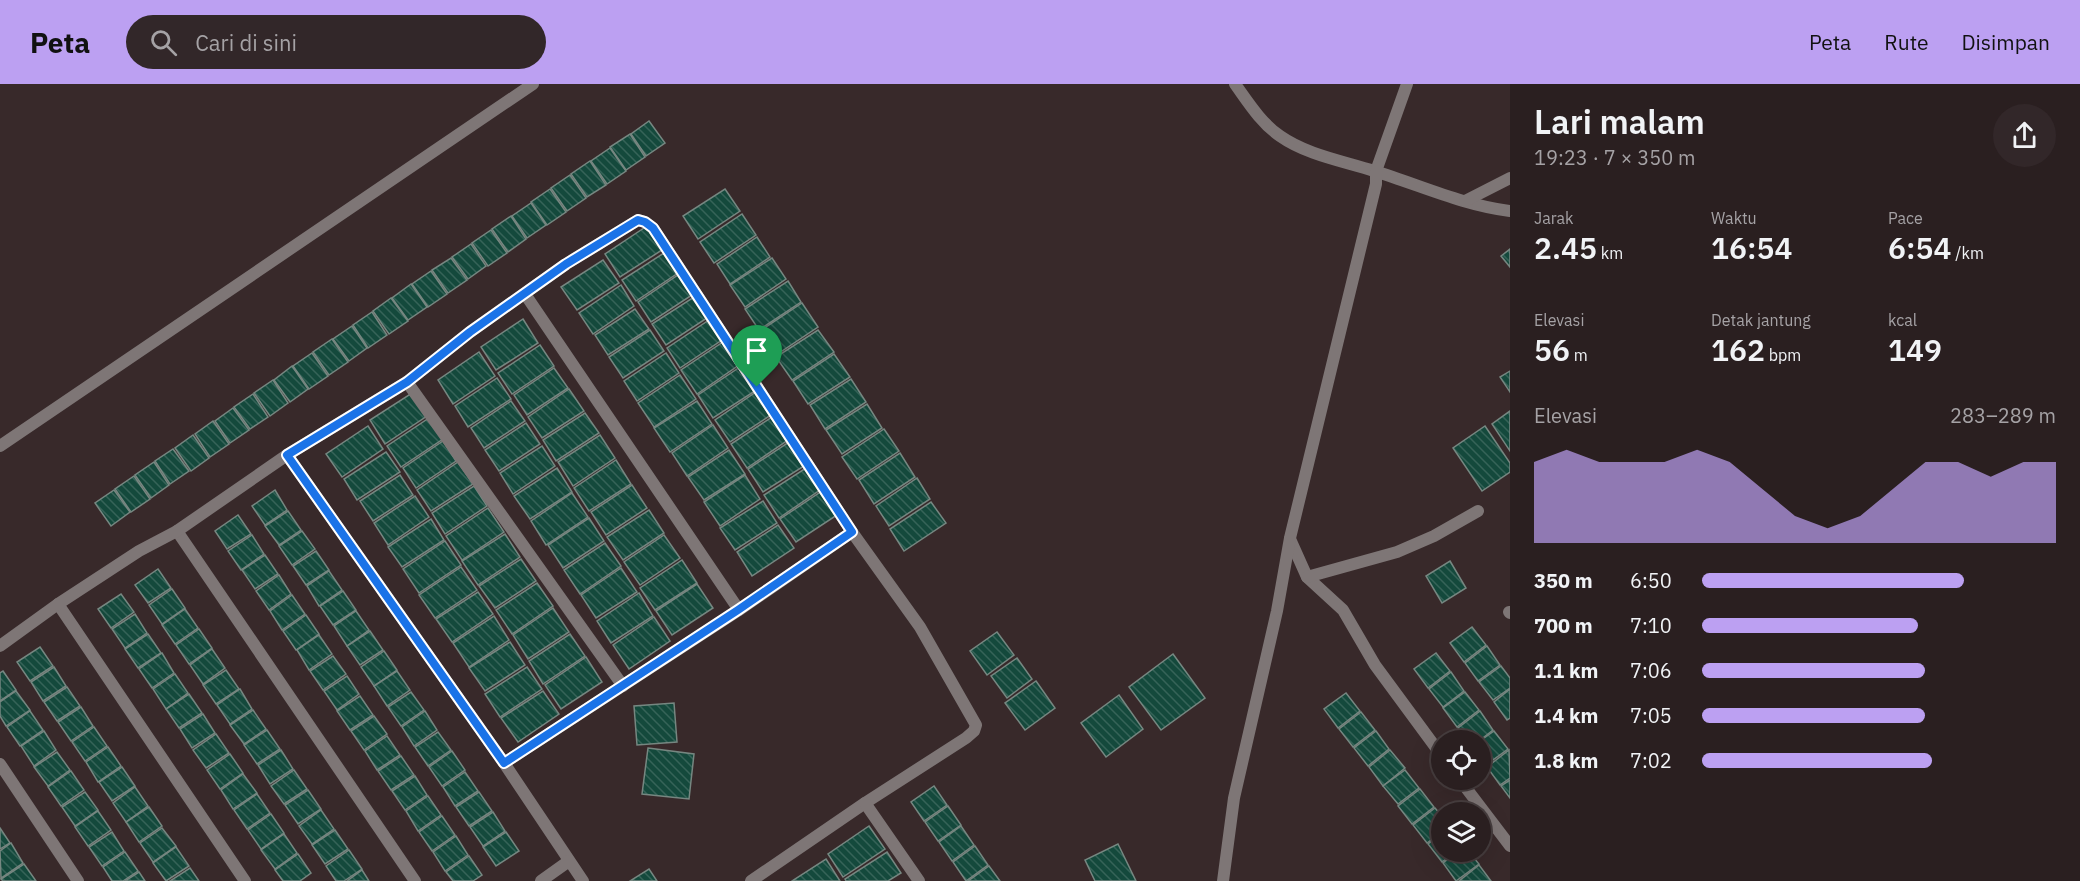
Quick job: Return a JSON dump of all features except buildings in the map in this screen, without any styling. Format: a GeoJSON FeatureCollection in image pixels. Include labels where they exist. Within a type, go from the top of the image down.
{"type":"FeatureCollection","features":[{"type":"Feature","properties":{"kind":"street"},"geometry":{"type":"LineString","coordinates":[[0,446],[533,84]]}},
{"type":"Feature","properties":{"kind":"street"},"geometry":{"type":"LineString","coordinates":[[1235,84],[1255,112],[1279,136],[1302,148],[1487,208],[1510,210]]}},
{"type":"Feature","properties":{"kind":"street"},"geometry":{"type":"LineString","coordinates":[[1223,881],[1234,798],[1290,538],[1376,184],[1376,171],[1407,84]]}},
{"type":"Feature","properties":{"kind":"street"},"geometry":{"type":"LineString","coordinates":[[1465,201],[1510,178]]}},
{"type":"Feature","properties":{"kind":"street"},"geometry":{"type":"LineString","coordinates":[[0,646],[58,604],[139,551],[177,531],[287,455],[407,382],[470,332],[566,264],[638,220],[645,222],[653,228],[852,532],[920,627],[976,725],[974,731],[966,738],[865,803],[751,881]]}},
{"type":"Feature","properties":{"kind":"street"},"geometry":{"type":"LineString","coordinates":[[525,294],[738,610]]}},
{"type":"Feature","properties":{"kind":"street"},"geometry":{"type":"LineString","coordinates":[[407,382],[623,686]]}},
{"type":"Feature","properties":{"kind":"street"},"geometry":{"type":"LineString","coordinates":[[287,455],[504,763],[583,881]]}},
{"type":"Feature","properties":{"kind":"street"},"geometry":{"type":"LineString","coordinates":[[1307,577],[1397,552],[1434,536],[1478,511]]}},
{"type":"Feature","properties":{"kind":"street"},"geometry":{"type":"LineString","coordinates":[[177,531],[415,881]]}},
{"type":"Feature","properties":{"kind":"street"},"geometry":{"type":"LineString","coordinates":[[504,763],[738,610],[852,532]]}},
{"type":"Feature","properties":{"kind":"street"},"geometry":{"type":"LineString","coordinates":[[1290,538],[1307,577],[1343,610],[1375,665],[1431,741]]}},
{"type":"Feature","properties":{"kind":"street"},"geometry":{"type":"LineString","coordinates":[[58,604],[245,881]]}},
{"type":"Feature","properties":{"kind":"street"},"geometry":{"type":"LineString","coordinates":[[0,764],[78,881]]}},
{"type":"Feature","properties":{"kind":"street"},"geometry":{"type":"LineString","coordinates":[[1468,790],[1510,846]]}},
{"type":"Feature","properties":{"kind":"street"},"geometry":{"type":"LineString","coordinates":[[865,803],[919,881]]}},
{"type":"Feature","properties":{"kind":"street"},"geometry":{"type":"LineString","coordinates":[[541,881],[570,861]]}},
{"type":"Feature","properties":{"kind":"route"},"geometry":{"type":"LineString","coordinates":[[638,220],[653,228],[757,387],[852,532],[738,610],[504,763],[287,455],[407,382],[470,332],[566,264],[638,220]]}}]}
